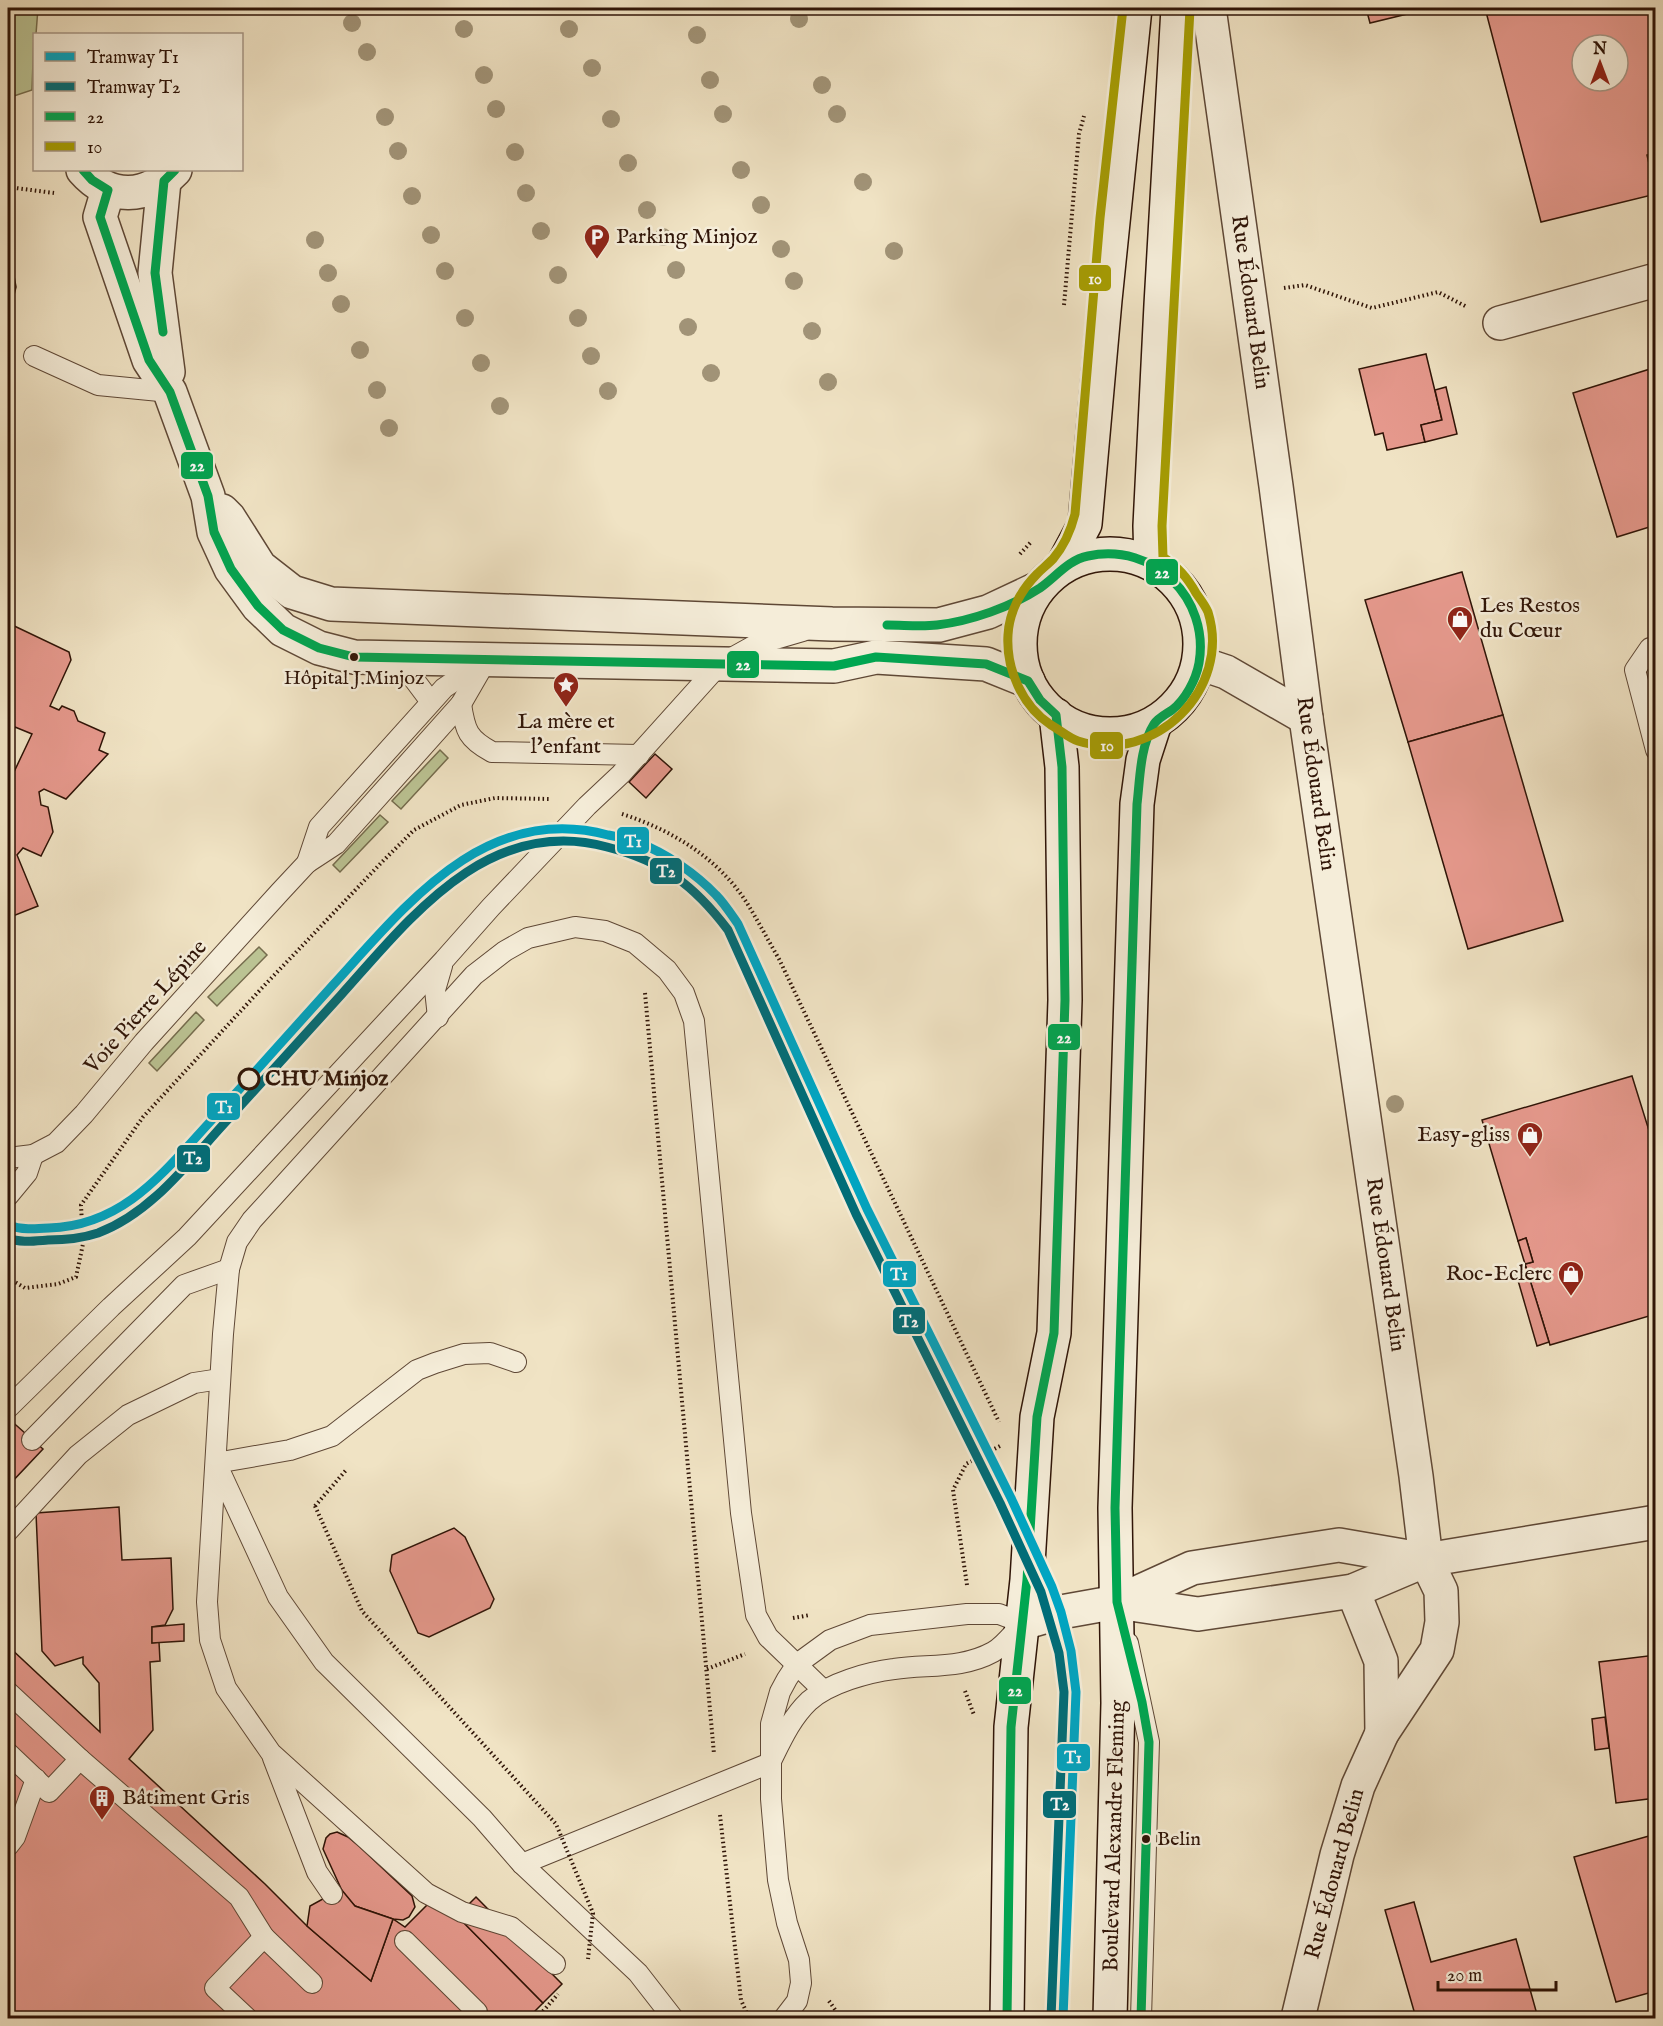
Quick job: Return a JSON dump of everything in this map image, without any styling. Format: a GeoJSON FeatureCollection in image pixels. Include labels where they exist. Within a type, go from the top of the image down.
{"type":"FeatureCollection","features":[{"type":"Feature","properties":{"kind":"street"},"geometry":{"type":"LineString","coordinates":[[208,496],[229,518],[260,567],[292,592],[331,604],[832,624],[939,626],[988,612],[1051,578],[1091,555],[1122,554],[1151,563],[1175,580],[1192,604],[1200,633],[1199,663],[1190,687],[1175,707],[1155,723],[1130,732],[1104,734],[1079,729],[1056,716],[1040,700],[1028,681],[1021,658],[1020,633],[1027,609],[1051,578],[1085,524],[1104,300],[1135,8]]}},
{"type":"Feature","properties":{"kind":"street"},"geometry":{"type":"LineString","coordinates":[[1151,563],[1150,526],[1178,8]]}},
{"type":"Feature","properties":{"kind":"street","name":"Rue Édouard Belin"},"geometry":{"type":"LineString","coordinates":[[1209,8],[1306,718],[1416,1476],[1426,1560],[1441,1591],[1442,1622],[1437,1650],[1382,1733],[1358,1786],[1337,1855],[1298,2019]]}},
{"type":"Feature","properties":{"kind":"street"},"geometry":{"type":"LineString","coordinates":[[84,171],[92,180],[108,189],[128,193],[147,190],[170,175]]}},
{"type":"Feature","properties":{"kind":"street"},"geometry":{"type":"LineString","coordinates":[[170,175],[155,273],[170,392],[208,496],[214,532],[231,569],[258,606],[283,630],[319,648],[354,657],[834,666],[876,657],[986,664],[1028,681]]}},
{"type":"Feature","properties":{"kind":"street"},"geometry":{"type":"LineString","coordinates":[[108,189],[99,217],[149,360],[170,392]]}},
{"type":"Feature","properties":{"kind":"street"},"geometry":{"type":"LineString","coordinates":[[1500,323],[1656,280]]}},
{"type":"Feature","properties":{"kind":"street"},"geometry":{"type":"LineString","coordinates":[[487,659],[532,612]]}},
{"type":"Feature","properties":{"kind":"street"},"geometry":{"type":"LineString","coordinates":[[1199,663],[1226,672],[1306,718]]}},
{"type":"Feature","properties":{"kind":"street"},"geometry":{"type":"LineString","coordinates":[[1007,2019],[1011,1726],[1023,1623],[1037,1417],[1054,1333],[1059,1203],[1065,1000],[1062,767],[1056,716]]}},
{"type":"Feature","properties":{"kind":"street","name":"Boulevard Alexandre Fleming"},"geometry":{"type":"LineString","coordinates":[[1110,2019],[1118,1703],[1115,1508],[1137,804],[1143,760],[1155,723]]}},
{"type":"Feature","properties":{"kind":"street"},"geometry":{"type":"LineString","coordinates":[[1118,1602],[1198,1614],[1353,1591],[1426,1560],[1656,1522]]}},
{"type":"Feature","properties":{"kind":"street"},"geometry":{"type":"LineString","coordinates":[[1023,1623],[1061,1612],[1118,1602],[1192,1568],[1339,1545],[1426,1560]]}},
{"type":"Feature","properties":{"kind":"street","name":"Rue Édouard Belin"},"geometry":{"type":"LineString","coordinates":[[1353,1591],[1381,1661],[1382,1733]]}},
{"type":"Feature","properties":{"kind":"lane"},"geometry":{"type":"LineString","coordinates":[[34,356],[98,384],[170,392]]}},
{"type":"Feature","properties":{"kind":"lane"},"geometry":{"type":"LineString","coordinates":[[8,1408],[111,1307],[187,1237],[444,960],[491,906],[639,755],[718,665],[755,645],[832,624]]}},
{"type":"Feature","properties":{"kind":"lane"},"geometry":{"type":"LineString","coordinates":[[1650,648],[1635,670],[1656,750]]}},
{"type":"Feature","properties":{"kind":"lane"},"geometry":{"type":"LineString","coordinates":[[398,658],[431,702]]}},
{"type":"Feature","properties":{"kind":"lane","name":"Voie Pierre Lépine"},"geometry":{"type":"LineString","coordinates":[[307,863],[319,827],[444,688],[487,659]]}},
{"type":"Feature","properties":{"kind":"lane","name":"Voie Pierre Lépine"},"geometry":{"type":"LineString","coordinates":[[8,1158],[33,1155],[56,1143],[84,1114],[144,1042],[307,863],[336,844],[461,704],[487,659]]}},
{"type":"Feature","properties":{"kind":"lane"},"geometry":{"type":"LineString","coordinates":[[461,704],[465,728],[476,743],[492,752],[639,755]]}},
{"type":"Feature","properties":{"kind":"lane"},"geometry":{"type":"LineString","coordinates":[[555,1964],[511,1927],[462,1912],[426,1893],[271,1753],[226,1689],[210,1640],[207,1602],[229,1269],[237,1242],[252,1220],[474,975],[505,951],[528,938],[575,927],[605,931],[635,943],[667,970],[684,993],[694,1021],[741,1513],[756,1615],[768,1637],[823,1690]]}},
{"type":"Feature","properties":{"kind":"lane"},"geometry":{"type":"LineString","coordinates":[[438,1017],[435,990],[444,960]]}},
{"type":"Feature","properties":{"kind":"lane"},"geometry":{"type":"LineString","coordinates":[[8,1196],[27,1173],[33,1155]]}},
{"type":"Feature","properties":{"kind":"lane"},"geometry":{"type":"LineString","coordinates":[[32,1440],[184,1285],[229,1269]]}},
{"type":"Feature","properties":{"kind":"lane"},"geometry":{"type":"LineString","coordinates":[[216,1463],[291,1450],[332,1436],[417,1370],[435,1363],[464,1354],[489,1353],[516,1362]]}},
{"type":"Feature","properties":{"kind":"lane"},"geometry":{"type":"LineString","coordinates":[[8,1531],[78,1455],[128,1415],[194,1383],[220,1379]]}},
{"type":"Feature","properties":{"kind":"lane"},"geometry":{"type":"LineString","coordinates":[[216,1463],[278,1597],[324,1662],[482,1818],[522,1864],[638,1973],[673,2019]]}},
{"type":"Feature","properties":{"kind":"lane"},"geometry":{"type":"LineString","coordinates":[[1118,1602],[1142,1702],[1149,1742],[1141,2019]]}},
{"type":"Feature","properties":{"kind":"lane"},"geometry":{"type":"LineString","coordinates":[[522,1864],[770,1763],[791,1721],[809,1701],[823,1690],[894,1669],[964,1664],[995,1651],[1023,1623],[999,1614],[967,1614],[870,1625],[830,1640],[797,1664],[780,1692],[771,1724],[770,1763],[778,1880],[786,1923],[799,1960],[801,1983],[797,2001],[784,2019]]}},
{"type":"Feature","properties":{"kind":"lane"},"geometry":{"type":"LineString","coordinates":[[9,1693],[80,1759],[240,1897],[264,1937],[312,1983]]}},
{"type":"Feature","properties":{"kind":"lane"},"geometry":{"type":"LineString","coordinates":[[8,1753],[49,1792],[80,1759]]}},
{"type":"Feature","properties":{"kind":"lane"},"geometry":{"type":"LineString","coordinates":[[271,1753],[317,1872],[332,1894]]}},
{"type":"Feature","properties":{"kind":"lane"},"geometry":{"type":"LineString","coordinates":[[8,1846],[15,1837],[36,1779]]}},
{"type":"Feature","properties":{"kind":"lane"},"geometry":{"type":"LineString","coordinates":[[247,2019],[215,1988],[264,1937]]}},
{"type":"Feature","properties":{"kind":"lane"},"geometry":{"type":"LineString","coordinates":[[405,1941],[477,2012]]}},
{"type":"Feature","properties":{"kind":"path"},"geometry":{"type":"LineString","coordinates":[[1064,309],[1079,134],[1086,111]]}},
{"type":"Feature","properties":{"kind":"path"},"geometry":{"type":"LineString","coordinates":[[8,187],[64,195]]}},
{"type":"Feature","properties":{"kind":"path"},"geometry":{"type":"LineString","coordinates":[[1283,288],[1305,285],[1372,308],[1438,292]]}},
{"type":"Feature","properties":{"kind":"path"},"geometry":{"type":"LineString","coordinates":[[1018,556],[1038,534]]}},
{"type":"Feature","properties":{"kind":"path"},"geometry":{"type":"LineString","coordinates":[[8,1278],[25,1288],[58,1284],[76,1277],[83,1244],[81,1205],[143,1117],[261,989],[414,830],[461,805],[495,798],[557,800],[624,814],[656,826],[692,846],[726,876],[746,902],[779,959],[1003,1431]]}},
{"type":"Feature","properties":{"kind":"path"},"geometry":{"type":"LineString","coordinates":[[641,948],[717,1783],[741,2000],[749,2019]]}},
{"type":"Feature","properties":{"kind":"path"},"geometry":{"type":"LineString","coordinates":[[967,1589],[953,1490],[966,1464],[1008,1442]]}},
{"type":"Feature","properties":{"kind":"path"},"geometry":{"type":"LineString","coordinates":[[347,1468],[315,1506],[362,1611],[556,1824],[593,1913],[588,1959]]}},
{"type":"Feature","properties":{"kind":"green space"},"geometry":{"type":"Polygon","coordinates":[[[8,8],[38,8],[36,33],[33,33],[32,90],[8,98],[8,8]]]}},
{"type":"Feature","properties":{"kind":"green space"},"geometry":{"type":"Polygon","coordinates":[[[440,750],[448,758],[401,809],[392,801],[440,750]]]}},
{"type":"Feature","properties":{"kind":"green space"},"geometry":{"type":"Polygon","coordinates":[[[380,815],[388,822],[340,872],[333,865],[380,815]]]}},
{"type":"Feature","properties":{"kind":"green space"},"geometry":{"type":"Polygon","coordinates":[[[259,947],[267,955],[217,1006],[208,997],[259,947]]]}},
{"type":"Feature","properties":{"kind":"green space"},"geometry":{"type":"Polygon","coordinates":[[[196,1012],[204,1020],[157,1071],[149,1063],[196,1012]]]}},
{"type":"Feature","properties":{"kind":"building"},"geometry":{"type":"Polygon","coordinates":[[[1366,8],[1432,8],[1370,23],[1366,8]]]}},
{"type":"Feature","properties":{"kind":"building"},"geometry":{"type":"Polygon","coordinates":[[[1485,8],[1656,8],[1656,153],[1647,155],[1656,194],[1541,222],[1485,8]]]}},
{"type":"Feature","properties":{"kind":"building"},"geometry":{"type":"Polygon","coordinates":[[[8,265],[14,276],[16,287],[8,307],[8,265]]]}},
{"type":"Feature","properties":{"kind":"building"},"geometry":{"type":"Polygon","coordinates":[[[1426,354],[1442,420],[1421,425],[1425,442],[1387,450],[1383,433],[1375,435],[1359,369],[1426,354]]]}},
{"type":"Feature","properties":{"kind":"building"},"geometry":{"type":"Polygon","coordinates":[[[1650,369],[1656,387],[1656,525],[1617,537],[1573,393],[1650,369]]]}},
{"type":"Feature","properties":{"kind":"building"},"geometry":{"type":"Polygon","coordinates":[[[1446,387],[1457,434],[1425,442],[1421,425],[1442,420],[1435,390],[1446,387]]]}},
{"type":"Feature","properties":{"kind":"building"},"geometry":{"type":"Polygon","coordinates":[[[1462,572],[1503,715],[1408,742],[1365,600],[1462,572]]]}},
{"type":"Feature","properties":{"kind":"building"},"geometry":{"type":"Polygon","coordinates":[[[8,623],[69,652],[71,660],[50,706],[59,710],[62,706],[74,711],[78,721],[105,733],[99,750],[108,754],[66,799],[44,789],[39,792],[41,805],[48,807],[53,832],[41,856],[23,848],[17,855],[38,906],[8,918],[8,772],[13,774],[32,734],[15,727],[8,743],[8,623]]]}},
{"type":"Feature","properties":{"kind":"building"},"geometry":{"type":"Polygon","coordinates":[[[1503,715],[1563,921],[1468,949],[1408,742],[1503,715]]]}},
{"type":"Feature","properties":{"kind":"building"},"geometry":{"type":"Polygon","coordinates":[[[655,754],[672,769],[646,798],[629,782],[655,754]]]}},
{"type":"Feature","properties":{"kind":"building"},"geometry":{"type":"Polygon","coordinates":[[[1632,1076],[1656,1153],[1656,1314],[1550,1345],[1525,1264],[1533,1262],[1526,1238],[1518,1241],[1482,1120],[1632,1076]]]}},
{"type":"Feature","properties":{"kind":"building"},"geometry":{"type":"Polygon","coordinates":[[[1526,1238],[1533,1262],[1525,1264],[1518,1241],[1526,1238]]]}},
{"type":"Feature","properties":{"kind":"building"},"geometry":{"type":"Polygon","coordinates":[[[1526,1267],[1549,1342],[1537,1346],[1515,1270],[1526,1267]]]}},
{"type":"Feature","properties":{"kind":"building"},"geometry":{"type":"Polygon","coordinates":[[[8,1418],[43,1449],[8,1486],[8,1418]]]}},
{"type":"Feature","properties":{"kind":"building","name":"Bâtiment Gris"},"geometry":{"type":"Polygon","coordinates":[[[119,1507],[122,1560],[171,1558],[173,1609],[165,1625],[152,1627],[152,1643],[159,1642],[160,1661],[150,1662],[153,1730],[129,1759],[265,1884],[307,1926],[371,1981],[393,1919],[405,1927],[437,1895],[543,2003],[528,2018],[8,2018],[8,1646],[100,1732],[99,1683],[83,1664],[83,1657],[55,1666],[42,1651],[36,1513],[119,1507]]]}},
{"type":"Feature","properties":{"kind":"building"},"geometry":{"type":"Polygon","coordinates":[[[454,1528],[465,1537],[494,1599],[490,1608],[429,1637],[418,1633],[390,1571],[392,1555],[454,1528]]]}},
{"type":"Feature","properties":{"kind":"building"},"geometry":{"type":"Polygon","coordinates":[[[184,1624],[184,1641],[152,1643],[152,1627],[184,1624]]]}},
{"type":"Feature","properties":{"kind":"building"},"geometry":{"type":"Polygon","coordinates":[[[1656,1655],[1656,1798],[1616,1803],[1599,1662],[1656,1655]]]}},
{"type":"Feature","properties":{"kind":"building"},"geometry":{"type":"Polygon","coordinates":[[[1605,1717],[1609,1748],[1595,1750],[1592,1719],[1605,1717]]]}},
{"type":"Feature","properties":{"kind":"building"},"geometry":{"type":"Polygon","coordinates":[[[337,1832],[348,1837],[360,1847],[412,1896],[415,1907],[409,1917],[403,1920],[393,1919],[355,1906],[344,1895],[323,1849],[326,1838],[337,1832]]]}},
{"type":"Feature","properties":{"kind":"building"},"geometry":{"type":"Polygon","coordinates":[[[1656,1834],[1656,1991],[1616,2002],[1574,1857],[1656,1834]]]}},
{"type":"Feature","properties":{"kind":"building"},"geometry":{"type":"Polygon","coordinates":[[[341,1889],[355,1906],[393,1919],[371,1981],[307,1926],[310,1906],[341,1889]]]}},
{"type":"Feature","properties":{"kind":"building"},"geometry":{"type":"Polygon","coordinates":[[[476,1897],[562,1984],[543,2003],[457,1916],[476,1897]]]}},
{"type":"Feature","properties":{"kind":"building"},"geometry":{"type":"Polygon","coordinates":[[[1414,1902],[1431,1962],[1516,1939],[1538,2018],[1416,2018],[1385,1910],[1414,1902]]]}},
{"type":"Feature","properties":{"kind":"tram line","name":"T1"},"geometry":{"type":"LineString","coordinates":[[8,1225],[33,1229],[75,1225],[99,1218],[140,1194],[175,1160],[389,923],[452,868],[486,847],[523,833],[564,829],[624,838],[660,852],[690,872],[719,898],[738,924],[867,1209],[1011,1498],[1061,1612],[1071,1651],[1076,1692],[1063,2018]]}},
{"type":"Feature","properties":{"kind":"tram line","name":"T2"},"geometry":{"type":"LineString","coordinates":[[8,1238],[17,1241],[32,1241],[92,1235],[116,1225],[150,1202],[180,1173],[395,934],[425,905],[456,880],[489,859],[525,846],[564,841],[607,847],[627,853],[675,877],[702,900],[728,930],[856,1214],[1000,1503],[1041,1592],[1059,1653],[1064,1692],[1051,2018]]}},
{"type":"Feature","properties":{"kind":"transit line","name":"10"},"geometry":{"type":"LineString","coordinates":[[1123,8],[1100,218],[1075,514],[1061,549],[1031,580],[1021,594],[1013,610],[1008,635],[1013,673],[1018,686],[1032,708],[1051,725],[1075,740],[1107,746],[1134,742],[1159,731],[1181,714],[1198,693],[1209,668],[1212,641],[1208,612],[1186,577],[1163,557],[1162,526],[1190,9]]}},
{"type":"Feature","properties":{"kind":"transit line","name":"22"},"geometry":{"type":"LineString","coordinates":[[84,171],[92,180],[108,190],[100,217],[149,360],[170,392],[208,496],[214,532],[231,569],[258,606],[283,630],[319,648],[354,657],[834,666],[876,657],[986,664],[1028,681],[1040,700],[1056,715],[1062,767],[1065,1000],[1054,1333],[1037,1417],[1027,1580],[1011,1727],[1007,2018]]}},
{"type":"Feature","properties":{"kind":"transit line","name":"22"},"geometry":{"type":"LineString","coordinates":[[163,332],[155,273],[164,181],[174,171]]}},
{"type":"Feature","properties":{"kind":"transit line","name":"22"},"geometry":{"type":"LineString","coordinates":[[887,625],[931,626],[977,617],[1029,595],[1074,561],[1088,556],[1112,554],[1135,558],[1155,567],[1172,580],[1186,597],[1196,617],[1200,639],[1199,663],[1195,676],[1177,706],[1160,718],[1149,733],[1141,763],[1137,804],[1115,1508],[1117,1602],[1142,1702],[1149,1742],[1141,2018]]}},
{"type":"Feature","properties":{"kind":"place","name":"Parking Minjoz"},"geometry":{"type":"Point","coordinates":[597,260]}},
{"type":"Feature","properties":{"kind":"place","name":"Les Restos du Cœur"},"geometry":{"type":"Point","coordinates":[1460,642]}},
{"type":"Feature","properties":{"kind":"place","name":"Hôpital J.Minjoz"},"geometry":{"type":"Point","coordinates":[354,657]}},
{"type":"Feature","properties":{"kind":"place","name":"La mère et l'enfant"},"geometry":{"type":"Point","coordinates":[566,708]}},
{"type":"Feature","properties":{"kind":"place","name":"CHU Minjoz"},"geometry":{"type":"Point","coordinates":[249,1079]}},
{"type":"Feature","properties":{"kind":"place","name":"Easy-gliss"},"geometry":{"type":"Point","coordinates":[1530,1158]}},
{"type":"Feature","properties":{"kind":"place","name":"Roc-Eclerc"},"geometry":{"type":"Point","coordinates":[1571,1297]}},
{"type":"Feature","properties":{"kind":"place","name":"Bâtiment Gris"},"geometry":{"type":"Point","coordinates":[102,1821]}},
{"type":"Feature","properties":{"kind":"place","name":"Belin"},"geometry":{"type":"Point","coordinates":[1146,1839]}}]}
